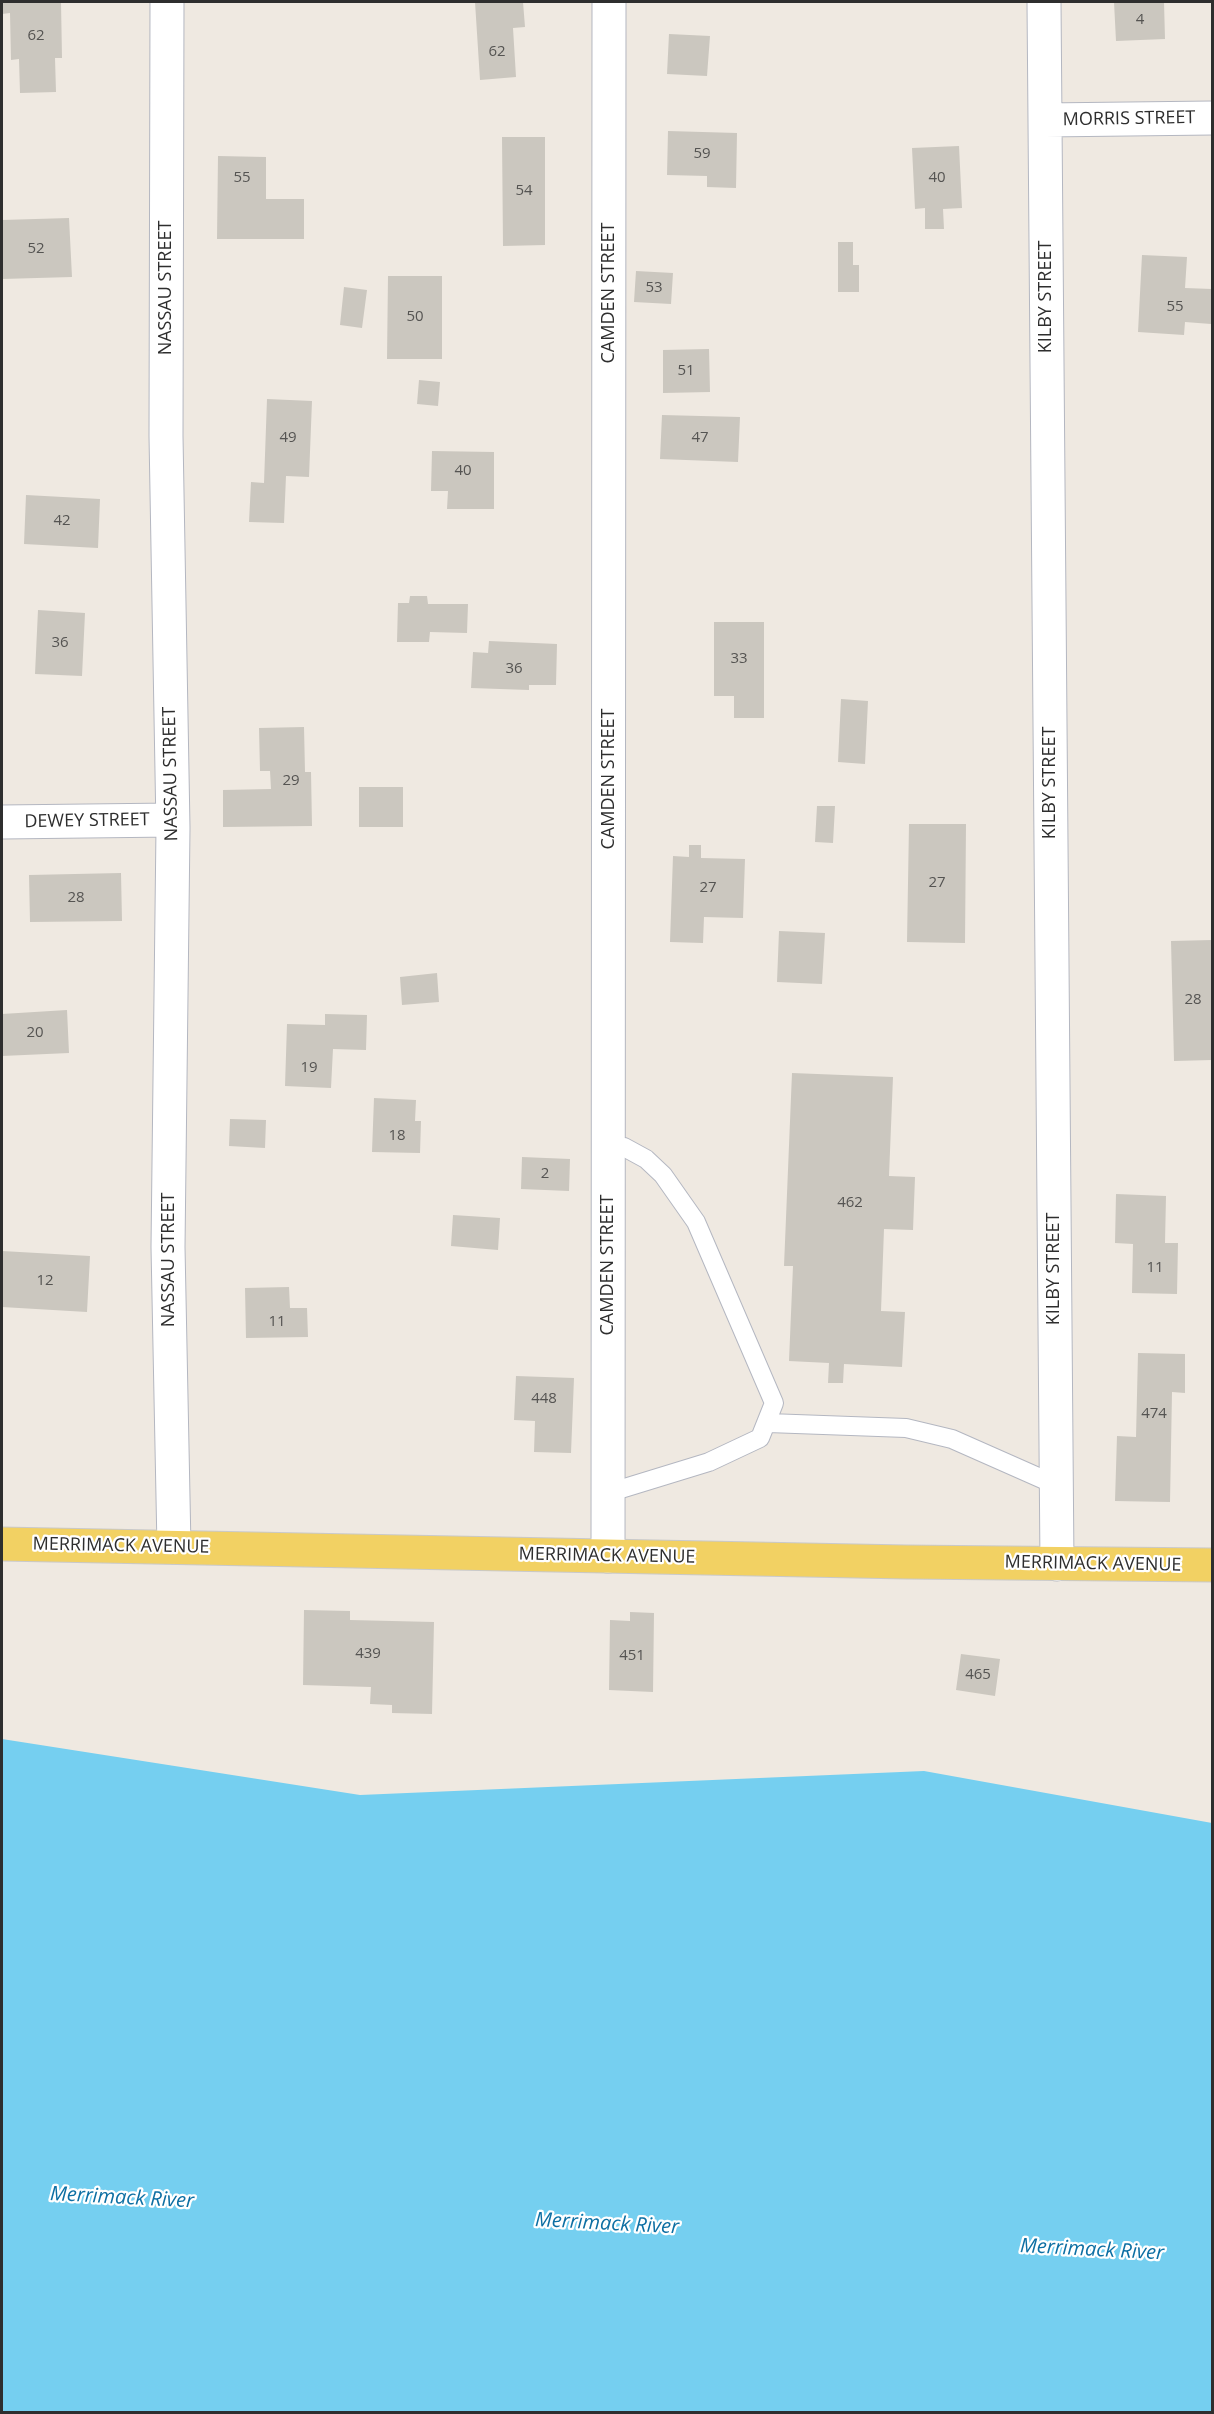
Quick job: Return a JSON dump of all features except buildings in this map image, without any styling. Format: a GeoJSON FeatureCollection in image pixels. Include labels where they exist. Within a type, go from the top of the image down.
{"type":"FeatureCollection","features":[{"type":"Feature","properties":{"kind":"main road","name":"MERRIMACK AVENUE"},"geometry":{"type":"LineString","coordinates":[[2,1544],[1212,1565]]}},
{"type":"Feature","properties":{"kind":"street","name":"NASSAU STREET"},"geometry":{"type":"LineString","coordinates":[[167,2],[166,436],[172,820],[168,1247],[174,1547]]}},
{"type":"Feature","properties":{"kind":"street","name":"CAMDEN STREET"},"geometry":{"type":"LineString","coordinates":[[608,1556],[609,2]]}},
{"type":"Feature","properties":{"kind":"street","name":"KILBY STREET"},"geometry":{"type":"LineString","coordinates":[[1044,2],[1056,1564]]}},
{"type":"Feature","properties":{"kind":"street","name":"MORRIS STREET"},"geometry":{"type":"LineString","coordinates":[[1045,120],[1212,118]]}},
{"type":"Feature","properties":{"kind":"street","name":"DEWEY STREET"},"geometry":{"type":"LineString","coordinates":[[2,822],[172,820]]}},
{"type":"Feature","properties":{"kind":"lane"},"geometry":{"type":"LineString","coordinates":[[608,1493],[709,1462],[760,1438],[768,1423],[774,1403],[696,1222],[663,1175],[646,1159],[624,1147],[609,1147]]}},
{"type":"Feature","properties":{"kind":"lane"},"geometry":{"type":"LineString","coordinates":[[768,1423],[906,1428],[952,1439],[1056,1485]]}},
{"type":"Feature","properties":{"kind":"water","name":"Merrimack River"},"geometry":{"type":"Polygon","coordinates":[[[2,1739],[360,1795],[924,1771],[1212,1823],[1212,2412],[2,2412],[2,1739]]]}}]}
